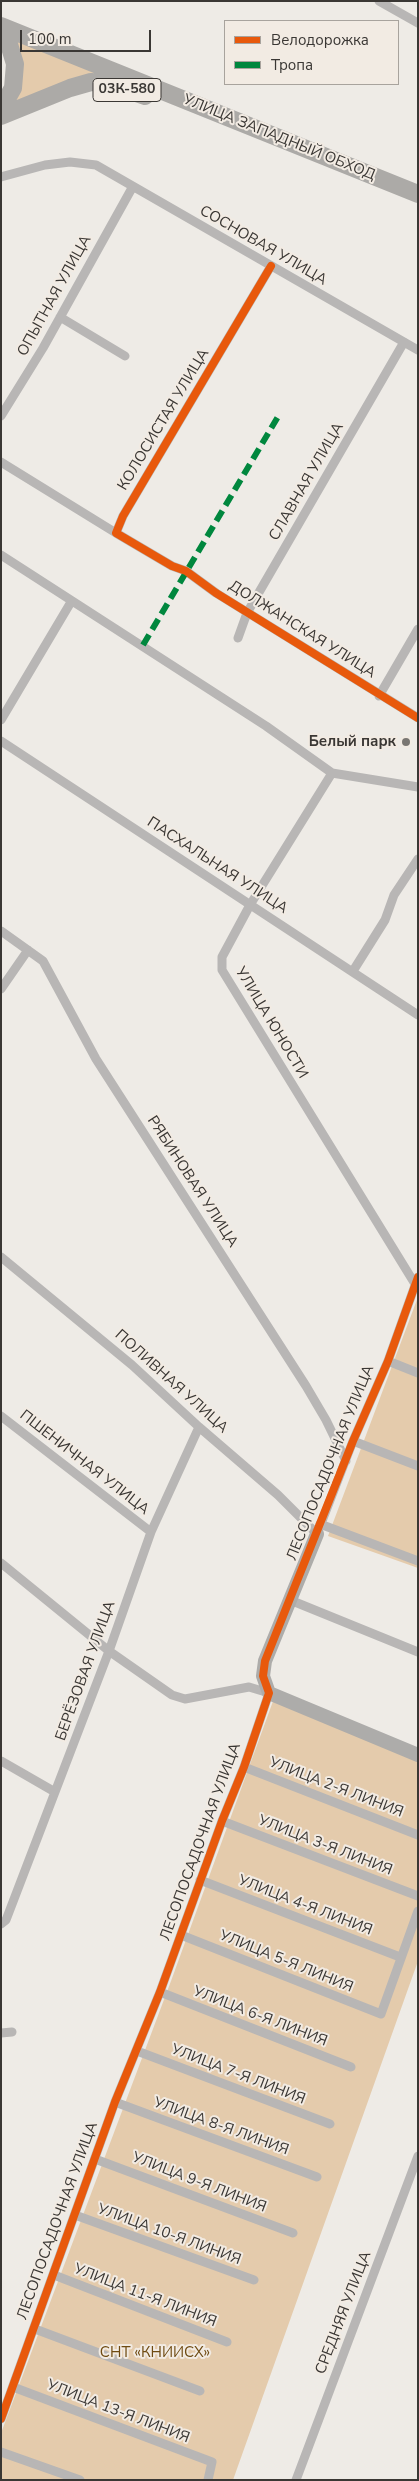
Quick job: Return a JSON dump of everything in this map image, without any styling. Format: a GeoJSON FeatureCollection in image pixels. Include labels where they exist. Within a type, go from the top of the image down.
{"type":"FeatureCollection","features":[{"type":"Feature","properties":{"kind":"highway","name":"УЛИЦА ЗАПАДНЫЙ ОБХОД"},"geometry":{"type":"LineString","coordinates":[[1,26],[418,194]]}},
{"type":"Feature","properties":{"kind":"highway"},"geometry":{"type":"LineString","coordinates":[[1,31],[13,52],[15,76],[8,99],[1,109]]}},
{"type":"Feature","properties":{"kind":"highway","name":"УЛИЦА ЗАПАДНЫЙ ОБХОД"},"geometry":{"type":"LineString","coordinates":[[1,116],[84,84],[110,84],[418,203]]}},
{"type":"Feature","properties":{"kind":"street"},"geometry":{"type":"LineString","coordinates":[[379,1],[391,4],[418,23]]}},
{"type":"Feature","properties":{"kind":"street","name":"СОСНОВАЯ УЛИЦА"},"geometry":{"type":"LineString","coordinates":[[1,177],[45,165],[70,162],[96,165],[132,188],[418,350]]}},
{"type":"Feature","properties":{"kind":"street","name":"ОПЫТНАЯ УЛИЦА"},"geometry":{"type":"LineString","coordinates":[[1,416],[60,317],[132,188]]}},
{"type":"Feature","properties":{"kind":"street","name":"КОЛОСИСТАЯ УЛИЦА"},"geometry":{"type":"LineString","coordinates":[[116,533],[123,516],[271,266]]}},
{"type":"Feature","properties":{"kind":"street"},"geometry":{"type":"LineString","coordinates":[[60,317],[125,356]]}},
{"type":"Feature","properties":{"kind":"street","name":"СЛАВНАЯ УЛИЦА"},"geometry":{"type":"LineString","coordinates":[[238,638],[247,613],[404,342]]}},
{"type":"Feature","properties":{"kind":"street"},"geometry":{"type":"LineString","coordinates":[[1,462],[59,500],[116,533]]}},
{"type":"Feature","properties":{"kind":"street","name":"ДОЛЖАНСКАЯ УЛИЦА"},"geometry":{"type":"LineString","coordinates":[[116,533],[172,566],[186,571],[247,613],[418,718]]}},
{"type":"Feature","properties":{"kind":"street"},"geometry":{"type":"LineString","coordinates":[[1,555],[71,602],[143,645],[233,704],[332,773],[418,787]]}},
{"type":"Feature","properties":{"kind":"street"},"geometry":{"type":"LineString","coordinates":[[1,720],[71,602]]}},
{"type":"Feature","properties":{"kind":"street"},"geometry":{"type":"LineString","coordinates":[[380,696],[418,629]]}},
{"type":"Feature","properties":{"kind":"street","name":"ПАСХАЛЬНАЯ УЛИЦА"},"geometry":{"type":"LineString","coordinates":[[1,741],[250,905],[353,970],[418,1015]]}},
{"type":"Feature","properties":{"kind":"street","name":"УЛИЦА ЮНОСТИ"},"geometry":{"type":"LineString","coordinates":[[332,773],[250,905],[222,957],[222,970],[417,1279]]}},
{"type":"Feature","properties":{"kind":"street"},"geometry":{"type":"LineString","coordinates":[[353,970],[385,920],[394,895],[418,858]]}},
{"type":"Feature","properties":{"kind":"street","name":"РЯБИНОВАЯ УЛИЦА"},"geometry":{"type":"LineString","coordinates":[[1,931],[42,961],[96,1059],[306,1386],[326,1420],[346,1461]]}},
{"type":"Feature","properties":{"kind":"street"},"geometry":{"type":"LineString","coordinates":[[1,989],[28,950]]}},
{"type":"Feature","properties":{"kind":"street","name":"ПОЛИВНАЯ УЛИЦА"},"geometry":{"type":"LineString","coordinates":[[1,1257],[132,1364],[199,1427],[319,1529]]}},
{"type":"Feature","properties":{"kind":"street","name":"ЛЕСОПОСАДОЧНАЯ УЛИЦА"},"geometry":{"type":"LineString","coordinates":[[1,2419],[35,2329],[115,2102],[160,1992],[200,1880],[244,1766],[269,1692],[263,1676],[265,1661],[353,1441],[388,1361],[417,1279]]}},
{"type":"Feature","properties":{"kind":"street"},"geometry":{"type":"LineString","coordinates":[[388,1361],[418,1372]]}},
{"type":"Feature","properties":{"kind":"street","name":"ПШЕНИЧНАЯ УЛИЦА"},"geometry":{"type":"LineString","coordinates":[[1,1416],[151,1532]]}},
{"type":"Feature","properties":{"kind":"street","name":"БЕРЁЗОВАЯ УЛИЦА"},"geometry":{"type":"LineString","coordinates":[[1,1924],[6,1920],[109,1651],[151,1532],[199,1427]]}},
{"type":"Feature","properties":{"kind":"street"},"geometry":{"type":"LineString","coordinates":[[353,1441],[418,1466]]}},
{"type":"Feature","properties":{"kind":"street"},"geometry":{"type":"LineString","coordinates":[[319,1529],[418,1561]]}},
{"type":"Feature","properties":{"kind":"street"},"geometry":{"type":"LineString","coordinates":[[1,1563],[109,1651],[172,1695],[185,1699],[249,1687],[269,1692],[418,1755]]}},
{"type":"Feature","properties":{"kind":"street"},"geometry":{"type":"LineString","coordinates":[[290,1600],[418,1652]]}},
{"type":"Feature","properties":{"kind":"street"},"geometry":{"type":"LineString","coordinates":[[1,1761],[55,1792]]}},
{"type":"Feature","properties":{"kind":"street","name":"УЛИЦА 2-Я ЛИНИЯ"},"geometry":{"type":"LineString","coordinates":[[244,1766],[418,1835]]}},
{"type":"Feature","properties":{"kind":"street","name":"УЛИЦА 3-Я ЛИНИЯ"},"geometry":{"type":"LineString","coordinates":[[222,1822],[418,1896]]}},
{"type":"Feature","properties":{"kind":"street","name":"УЛИЦА 4-Я ЛИНИЯ"},"geometry":{"type":"LineString","coordinates":[[200,1880],[400,1958]]}},
{"type":"Feature","properties":{"kind":"street"},"geometry":{"type":"LineString","coordinates":[[400,1958],[418,1911]]}},
{"type":"Feature","properties":{"kind":"street","name":"УЛИЦА 5-Я ЛИНИЯ"},"geometry":{"type":"LineString","coordinates":[[181,1935],[381,2014],[400,1958]]}},
{"type":"Feature","properties":{"kind":"street","name":"УЛИЦА 6-Я ЛИНИЯ"},"geometry":{"type":"LineString","coordinates":[[160,1992],[351,2067]]}},
{"type":"Feature","properties":{"kind":"street"},"geometry":{"type":"LineString","coordinates":[[1,2033],[12,2032]]}},
{"type":"Feature","properties":{"kind":"street","name":"УЛИЦА 7-Я ЛИНИЯ"},"geometry":{"type":"LineString","coordinates":[[137,2051],[330,2124]]}},
{"type":"Feature","properties":{"kind":"street","name":"УЛИЦА 8-Я ЛИНИЯ"},"geometry":{"type":"LineString","coordinates":[[115,2102],[317,2177]]}},
{"type":"Feature","properties":{"kind":"street","name":"СРЕДНЯЯ УЛИЦА"},"geometry":{"type":"LineString","coordinates":[[296,2480],[418,2156]]}},
{"type":"Feature","properties":{"kind":"street","name":"УЛИЦА 9-Я ЛИНИЯ"},"geometry":{"type":"LineString","coordinates":[[95,2159],[293,2233]]}},
{"type":"Feature","properties":{"kind":"street","name":"УЛИЦА 10-Я ЛИНИЯ"},"geometry":{"type":"LineString","coordinates":[[75,2216],[254,2280]]}},
{"type":"Feature","properties":{"kind":"street","name":"УЛИЦА 11-Я ЛИНИЯ"},"geometry":{"type":"LineString","coordinates":[[54,2275],[227,2342]]}},
{"type":"Feature","properties":{"kind":"street"},"geometry":{"type":"LineString","coordinates":[[35,2329],[200,2391]]}},
{"type":"Feature","properties":{"kind":"street","name":"УЛИЦА 13-Я ЛИНИЯ"},"geometry":{"type":"LineString","coordinates":[[13,2387],[212,2462],[210,2479]]}},
{"type":"Feature","properties":{"kind":"street"},"geometry":{"type":"LineString","coordinates":[[1,2452],[80,2480]]}},
{"type":"Feature","properties":{"kind":"green space"},"geometry":{"type":"Polygon","coordinates":[[[9,31],[104,75],[9,108],[9,31]]]}},
{"type":"Feature","properties":{"kind":"green space"},"geometry":{"type":"Polygon","coordinates":[[[418,1297],[418,1568],[328,1536],[418,1297]]]}},
{"type":"Feature","properties":{"kind":"green space","name":"СНТ «КНИИСХ»"},"geometry":{"type":"Polygon","coordinates":[[[276,1693],[418,1751],[418,1961],[233,2480],[1,2480],[1,2433],[171,1981],[276,1693]]]}},
{"type":"Feature","properties":{"kind":"marked path"},"geometry":{"type":"LineString","coordinates":[[143,645],[279,415]]}},
{"type":"Feature","properties":{"kind":"cycle path"},"geometry":{"type":"LineString","coordinates":[[271,266],[123,516],[116,533],[172,566],[186,571],[216,593],[418,718]]}},
{"type":"Feature","properties":{"kind":"cycle path"},"geometry":{"type":"LineString","coordinates":[[1,2419],[115,2102],[160,1992],[222,1821],[244,1767],[269,1693],[263,1676],[265,1661],[353,1441],[388,1361],[418,1277]]}},
{"type":"Feature","properties":{"kind":"place","name":"Белый парк"},"geometry":{"type":"Point","coordinates":[406,742]}}]}
